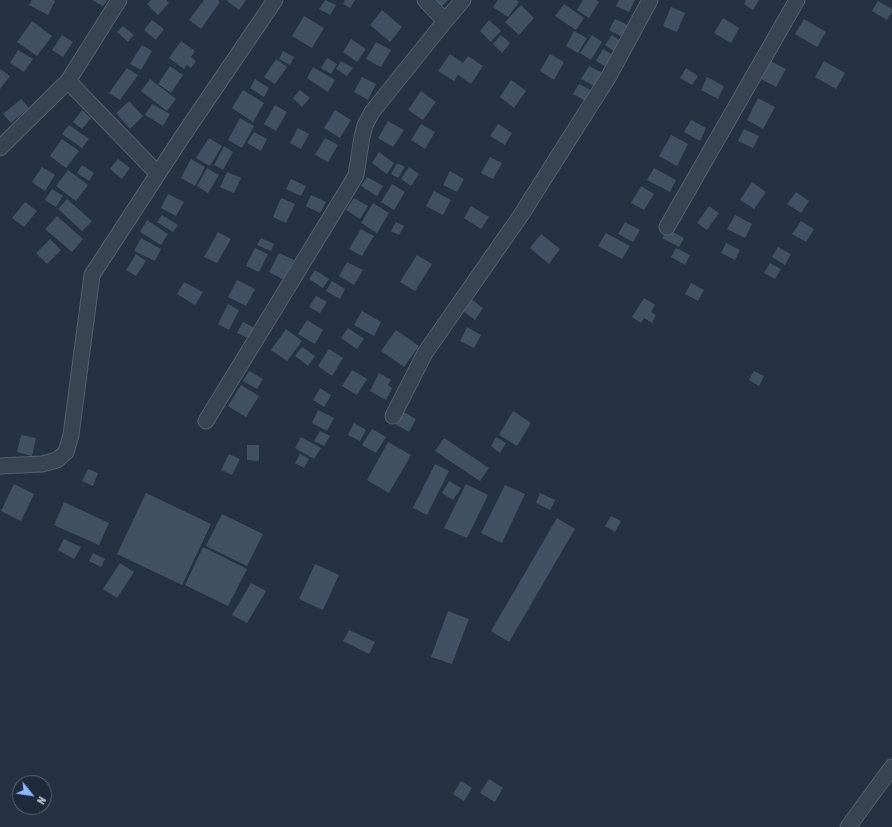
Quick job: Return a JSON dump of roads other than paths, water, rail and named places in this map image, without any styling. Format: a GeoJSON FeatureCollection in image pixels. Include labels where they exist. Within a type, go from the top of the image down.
{"type":"FeatureCollection","features":[{"type":"Feature","properties":{"kind":"street"},"geometry":{"type":"LineString","coordinates":[[0,148],[68,81],[119,0]]}},
{"type":"Feature","properties":{"kind":"street"},"geometry":{"type":"LineString","coordinates":[[0,466],[42,464],[57,460],[66,452],[71,435],[92,275],[275,0]]}},
{"type":"Feature","properties":{"kind":"street"},"geometry":{"type":"LineString","coordinates":[[425,0],[445,21]]}},
{"type":"Feature","properties":{"kind":"street"},"geometry":{"type":"LineString","coordinates":[[206,421],[356,175],[365,125],[372,112],[463,0]]}},
{"type":"Feature","properties":{"kind":"street"},"geometry":{"type":"LineString","coordinates":[[393,416],[425,354],[521,215],[610,76],[650,0]]}},
{"type":"Feature","properties":{"kind":"street"},"geometry":{"type":"LineString","coordinates":[[668,227],[797,0]]}},
{"type":"Feature","properties":{"kind":"street"},"geometry":{"type":"LineString","coordinates":[[68,81],[158,174]]}},
{"type":"Feature","properties":{"kind":"street"},"geometry":{"type":"LineString","coordinates":[[848,827],[892,767]]}}]}
